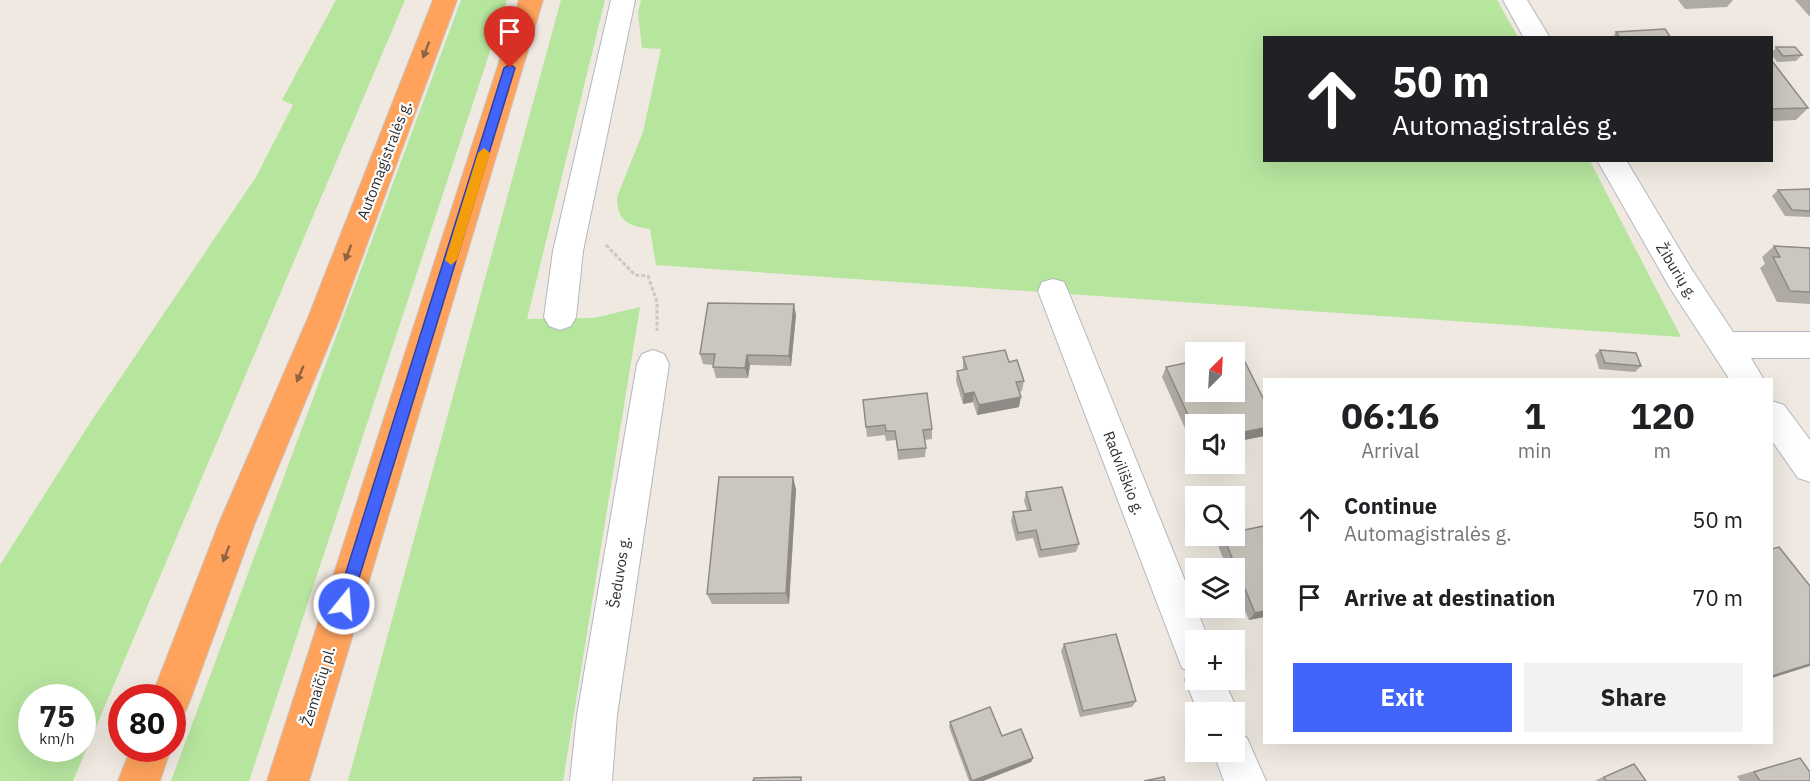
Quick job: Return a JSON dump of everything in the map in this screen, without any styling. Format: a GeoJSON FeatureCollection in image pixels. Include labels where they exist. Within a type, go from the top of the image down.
{"type":"FeatureCollection","features":[{"type":"Feature","properties":{"kind":"highway","name":"Automagistralės g."},"geometry":{"type":"LineString","coordinates":[[176,684],[237,523],[323,320],[445,0]]}},
{"type":"Feature","properties":{"kind":"highway","name":"Žemaičių pl."},"geometry":{"type":"LineString","coordinates":[[288,781],[531,0]]}},
{"type":"Feature","properties":{"kind":"highway"},"geometry":{"type":"LineString","coordinates":[[139,781],[146,762]]}},
{"type":"Feature","properties":{"kind":"street"},"geometry":{"type":"LineString","coordinates":[[560,317],[568,250],[623,0]]}},
{"type":"Feature","properties":{"kind":"street"},"geometry":{"type":"LineString","coordinates":[[1515,0],[1537,36]]}},
{"type":"Feature","properties":{"kind":"street","name":"Žiburių g."},"geometry":{"type":"LineString","coordinates":[[1612,162],[1681,279],[1747,378]]}},
{"type":"Feature","properties":{"kind":"street","name":"Radviliškio g."},"geometry":{"type":"LineString","coordinates":[[1053,291],[1186,630]]}},
{"type":"Feature","properties":{"kind":"street"},"geometry":{"type":"LineString","coordinates":[[1725,345],[1810,345]]}},
{"type":"Feature","properties":{"kind":"street","name":"Šeduvos g."},"geometry":{"type":"LineString","coordinates":[[591,781],[597,715],[652,364]]}},
{"type":"Feature","properties":{"kind":"street"},"geometry":{"type":"LineString","coordinates":[[1773,416],[1810,467]]}},
{"type":"Feature","properties":{"kind":"street"},"geometry":{"type":"LineString","coordinates":[[1237,762],[1245,781]]}},
{"type":"Feature","properties":{"kind":"path"},"geometry":{"type":"LineString","coordinates":[[635,275],[648,276],[657,296],[659,311],[652,364]]}},
{"type":"Feature","properties":{"kind":"green space"},"geometry":{"type":"Polygon","coordinates":[[[336,0],[405,0],[114,684],[108,684],[108,699],[96,727],[96,684],[18,684],[18,762],[81,762],[73,781],[0,781],[0,565],[88,426],[256,177],[293,105],[282,100],[336,0]]]}},
{"type":"Feature","properties":{"kind":"green space"},"geometry":{"type":"Polygon","coordinates":[[[461,0],[507,0],[249,781],[171,781],[178,762],[186,762],[186,741],[461,0]]]}},
{"type":"Feature","properties":{"kind":"green space"},"geometry":{"type":"Polygon","coordinates":[[[561,0],[605,0],[527,319],[594,318],[640,307],[563,781],[348,781],[561,0]]]}},
{"type":"Feature","properties":{"kind":"green space"},"geometry":{"type":"Polygon","coordinates":[[[641,0],[1497,0],[1517,36],[1263,36],[1263,162],[1591,162],[1681,337],[656,265],[650,229],[625,221],[619,212],[617,197],[643,132],[661,49],[642,48],[638,13],[641,0]]]}},
{"type":"Feature","properties":{"kind":"building"},"geometry":{"type":"Polygon","coordinates":[[[1665,29],[1670,36],[1619,36],[1616,32],[1665,29]]]}},
{"type":"Feature","properties":{"kind":"building"},"geometry":{"type":"Polygon","coordinates":[[[1776,47],[1795,47],[1802,55],[1783,56],[1776,47]]]}},
{"type":"Feature","properties":{"kind":"building"},"geometry":{"type":"Polygon","coordinates":[[[1773,62],[1808,108],[1773,109],[1773,62]]]}},
{"type":"Feature","properties":{"kind":"building"},"geometry":{"type":"Polygon","coordinates":[[[1810,189],[1810,211],[1792,210],[1778,190],[1810,189]]]}},
{"type":"Feature","properties":{"kind":"building"},"geometry":{"type":"Polygon","coordinates":[[[1774,246],[1810,248],[1810,292],[1790,291],[1773,257],[1780,257],[1774,246]]]}},
{"type":"Feature","properties":{"kind":"building"},"geometry":{"type":"Polygon","coordinates":[[[708,303],[794,304],[789,356],[747,355],[745,368],[713,367],[715,354],[700,354],[708,303]]]}},
{"type":"Feature","properties":{"kind":"building"},"geometry":{"type":"Polygon","coordinates":[[[1005,350],[1009,362],[1017,360],[1024,381],[1016,382],[1021,397],[979,405],[974,392],[964,394],[957,371],[967,369],[963,357],[1005,350]]]}},
{"type":"Feature","properties":{"kind":"building"},"geometry":{"type":"Polygon","coordinates":[[[1600,350],[1636,353],[1641,366],[1605,363],[1600,350]]]}},
{"type":"Feature","properties":{"kind":"building"},"geometry":{"type":"Polygon","coordinates":[[[1245,362],[1263,398],[1263,428],[1245,432],[1245,414],[1188,414],[1166,367],[1185,363],[1185,402],[1245,402],[1245,362]]]}},
{"type":"Feature","properties":{"kind":"building"},"geometry":{"type":"Polygon","coordinates":[[[927,393],[932,429],[923,430],[926,448],[898,450],[895,431],[886,431],[885,425],[866,427],[863,400],[927,393]]]}},
{"type":"Feature","properties":{"kind":"building"},"geometry":{"type":"Polygon","coordinates":[[[719,477],[793,477],[786,593],[707,594],[719,477]]]}},
{"type":"Feature","properties":{"kind":"building"},"geometry":{"type":"Polygon","coordinates":[[[1062,487],[1079,544],[1041,550],[1036,530],[1018,533],[1013,512],[1031,510],[1026,492],[1062,487]]]}},
{"type":"Feature","properties":{"kind":"building"},"geometry":{"type":"Polygon","coordinates":[[[1263,526],[1263,611],[1255,613],[1245,589],[1245,558],[1232,558],[1227,546],[1245,546],[1245,530],[1263,526]]]}},
{"type":"Feature","properties":{"kind":"building"},"geometry":{"type":"Polygon","coordinates":[[[1779,547],[1810,586],[1810,664],[1773,676],[1773,549],[1779,547]]]}},
{"type":"Feature","properties":{"kind":"building"},"geometry":{"type":"Polygon","coordinates":[[[1116,634],[1136,701],[1083,711],[1064,644],[1116,634]]]}},
{"type":"Feature","properties":{"kind":"building"},"geometry":{"type":"Polygon","coordinates":[[[990,707],[1002,736],[1021,729],[1033,758],[972,781],[950,722],[990,707]]]}},
{"type":"Feature","properties":{"kind":"building"},"geometry":{"type":"Polygon","coordinates":[[[1800,758],[1810,772],[1810,781],[1760,781],[1754,772],[1800,758]]]}},
{"type":"Feature","properties":{"kind":"building"},"geometry":{"type":"Polygon","coordinates":[[[1634,764],[1646,781],[1606,781],[1604,777],[1634,764]]]}},
{"type":"Feature","properties":{"kind":"building"},"geometry":{"type":"Polygon","coordinates":[[[801,777],[801,781],[753,781],[754,778],[801,777]]]}},
{"type":"Feature","properties":{"kind":"building"},"geometry":{"type":"Polygon","coordinates":[[[1164,777],[1165,781],[1144,781],[1164,777]]]}},
{"type":"Feature","properties":{"kind":"slow traffic"},"geometry":{"type":"LineString","coordinates":[[451,260],[484,153]]}},
{"type":"Feature","properties":{"kind":"route"},"geometry":{"type":"LineString","coordinates":[[344,604],[510,68]]}}]}
